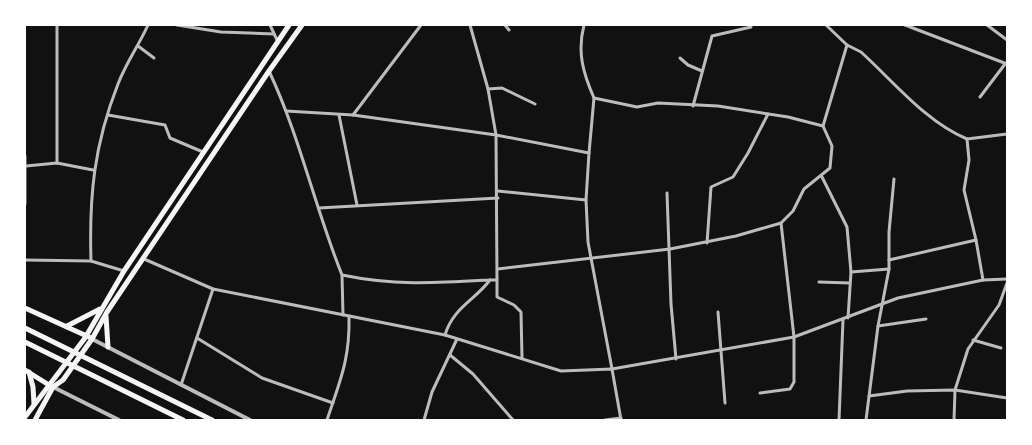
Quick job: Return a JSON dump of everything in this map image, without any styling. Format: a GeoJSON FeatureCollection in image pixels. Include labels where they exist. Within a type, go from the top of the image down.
{"type":"FeatureCollection","features":[{"type":"Feature","properties":{"kind":"main road"},"geometry":{"type":"LineString","coordinates":[[88,338],[101,309],[124,271],[277,40],[289,25]]}},
{"type":"Feature","properties":{"kind":"main road"},"geometry":{"type":"LineString","coordinates":[[25,417],[34,404],[60,379],[144,259],[269,70],[302,25]]}},
{"type":"Feature","properties":{"kind":"main road"},"geometry":{"type":"LineString","coordinates":[[25,308],[67,326],[88,338]]}},
{"type":"Feature","properties":{"kind":"main road"},"geometry":{"type":"LineString","coordinates":[[67,326],[101,309]]}},
{"type":"Feature","properties":{"kind":"main road"},"geometry":{"type":"LineString","coordinates":[[107,312],[108,348]]}},
{"type":"Feature","properties":{"kind":"main road"},"geometry":{"type":"LineString","coordinates":[[25,328],[212,420]]}},
{"type":"Feature","properties":{"kind":"main road"},"geometry":{"type":"LineString","coordinates":[[25,342],[183,420]]}},
{"type":"Feature","properties":{"kind":"main road"},"geometry":{"type":"LineString","coordinates":[[27,371],[51,386]]}},
{"type":"Feature","properties":{"kind":"main road"},"geometry":{"type":"LineString","coordinates":[[27,371],[33,387],[34,404]]}},
{"type":"Feature","properties":{"kind":"main road"},"geometry":{"type":"LineString","coordinates":[[35,420],[51,386]]}},
{"type":"Feature","properties":{"kind":"street"},"geometry":{"type":"LineString","coordinates":[[57,25],[57,163]]}},
{"type":"Feature","properties":{"kind":"street"},"geometry":{"type":"LineString","coordinates":[[91,261],[90,208],[93,170],[118,83],[148,25]]}},
{"type":"Feature","properties":{"kind":"street"},"geometry":{"type":"LineString","coordinates":[[177,25],[221,32],[274,34]]}},
{"type":"Feature","properties":{"kind":"street"},"geometry":{"type":"LineString","coordinates":[[270,25],[277,40]]}},
{"type":"Feature","properties":{"kind":"street"},"geometry":{"type":"LineString","coordinates":[[353,115],[422,25]]}},
{"type":"Feature","properties":{"kind":"street"},"geometry":{"type":"LineString","coordinates":[[470,25],[488,89],[496,135],[498,191],[497,297],[514,305],[521,312],[522,358]]}},
{"type":"Feature","properties":{"kind":"street"},"geometry":{"type":"LineString","coordinates":[[505,25],[509,30]]}},
{"type":"Feature","properties":{"kind":"street"},"geometry":{"type":"LineString","coordinates":[[584,25],[580,44],[581,60],[583,72],[594,98],[586,200],[588,242],[621,419],[605,420]]}},
{"type":"Feature","properties":{"kind":"street"},"geometry":{"type":"LineString","coordinates":[[826,25],[846,45],[862,52],[936,121],[952,133],[967,139],[1007,134]]}},
{"type":"Feature","properties":{"kind":"street"},"geometry":{"type":"LineString","coordinates":[[906,25],[1006,64],[980,97]]}},
{"type":"Feature","properties":{"kind":"street"},"geometry":{"type":"LineString","coordinates":[[987,25],[1007,40]]}},
{"type":"Feature","properties":{"kind":"street"},"geometry":{"type":"LineString","coordinates":[[694,106],[712,36],[751,28]]}},
{"type":"Feature","properties":{"kind":"street"},"geometry":{"type":"LineString","coordinates":[[498,270],[707,243],[781,223],[793,211],[804,189],[822,177],[830,168],[833,154],[829,137],[823,126],[846,45]]}},
{"type":"Feature","properties":{"kind":"street"},"geometry":{"type":"LineString","coordinates":[[138,46],[154,58]]}},
{"type":"Feature","properties":{"kind":"street"},"geometry":{"type":"LineString","coordinates":[[680,58],[688,65],[702,71]]}},
{"type":"Feature","properties":{"kind":"street"},"geometry":{"type":"LineString","coordinates":[[269,70],[286,111],[342,275],[343,315]]}},
{"type":"Feature","properties":{"kind":"street"},"geometry":{"type":"LineString","coordinates":[[488,89],[502,88],[535,104]]}},
{"type":"Feature","properties":{"kind":"street"},"geometry":{"type":"LineString","coordinates":[[594,98],[637,107],[658,103],[718,106],[823,126]]}},
{"type":"Feature","properties":{"kind":"street"},"geometry":{"type":"LineString","coordinates":[[286,111],[353,115],[496,135],[589,154]]}},
{"type":"Feature","properties":{"kind":"street"},"geometry":{"type":"LineString","coordinates":[[707,243],[711,187],[732,177],[748,153],[768,114]]}},
{"type":"Feature","properties":{"kind":"street"},"geometry":{"type":"LineString","coordinates":[[108,115],[165,125],[170,138],[203,152]]}},
{"type":"Feature","properties":{"kind":"street"},"geometry":{"type":"LineString","coordinates":[[339,115],[357,205]]}},
{"type":"Feature","properties":{"kind":"street"},"geometry":{"type":"LineString","coordinates":[[967,139],[969,160],[964,190],[976,240],[982,280]]}},
{"type":"Feature","properties":{"kind":"street"},"geometry":{"type":"LineString","coordinates":[[25,156],[25,204]]}},
{"type":"Feature","properties":{"kind":"street"},"geometry":{"type":"LineString","coordinates":[[26,166],[57,163],[93,170]]}},
{"type":"Feature","properties":{"kind":"street"},"geometry":{"type":"LineString","coordinates":[[822,177],[847,227],[850,272],[848,318]]}},
{"type":"Feature","properties":{"kind":"street"},"geometry":{"type":"LineString","coordinates":[[866,420],[878,326],[889,269],[889,232],[894,179]]}},
{"type":"Feature","properties":{"kind":"street"},"geometry":{"type":"LineString","coordinates":[[498,191],[586,200]]}},
{"type":"Feature","properties":{"kind":"street"},"geometry":{"type":"LineString","coordinates":[[667,193],[676,359]]}},
{"type":"Feature","properties":{"kind":"street"},"geometry":{"type":"LineString","coordinates":[[319,208],[498,198]]}},
{"type":"Feature","properties":{"kind":"street"},"geometry":{"type":"LineString","coordinates":[[760,393],[792,387],[794,337],[781,223]]}},
{"type":"Feature","properties":{"kind":"street"},"geometry":{"type":"LineString","coordinates":[[889,260],[976,240]]}},
{"type":"Feature","properties":{"kind":"street"},"geometry":{"type":"LineString","coordinates":[[144,259],[213,288],[445,335],[561,371],[612,369],[794,337],[898,298],[982,280],[1007,279]]}},
{"type":"Feature","properties":{"kind":"street"},"geometry":{"type":"LineString","coordinates":[[25,260],[91,261],[124,271]]}},
{"type":"Feature","properties":{"kind":"street"},"geometry":{"type":"LineString","coordinates":[[850,272],[889,269]]}},
{"type":"Feature","properties":{"kind":"street"},"geometry":{"type":"LineString","coordinates":[[342,275],[374,282],[403,284],[497,280]]}},
{"type":"Feature","properties":{"kind":"street"},"geometry":{"type":"LineString","coordinates":[[445,335],[451,318],[490,280]]}},
{"type":"Feature","properties":{"kind":"street"},"geometry":{"type":"LineString","coordinates":[[819,282],[850,284]]}},
{"type":"Feature","properties":{"kind":"street"},"geometry":{"type":"LineString","coordinates":[[954,420],[955,390],[973,340],[999,306],[1007,283]]}},
{"type":"Feature","properties":{"kind":"street"},"geometry":{"type":"LineString","coordinates":[[181,385],[213,288]]}},
{"type":"Feature","properties":{"kind":"street"},"geometry":{"type":"LineString","coordinates":[[718,312],[725,403]]}},
{"type":"Feature","properties":{"kind":"street"},"geometry":{"type":"LineString","coordinates":[[327,420],[347,362],[350,341],[349,317]]}},
{"type":"Feature","properties":{"kind":"street"},"geometry":{"type":"LineString","coordinates":[[839,420],[843,320]]}},
{"type":"Feature","properties":{"kind":"street"},"geometry":{"type":"LineString","coordinates":[[878,326],[926,320]]}},
{"type":"Feature","properties":{"kind":"street"},"geometry":{"type":"LineString","coordinates":[[88,338],[250,420]]}},
{"type":"Feature","properties":{"kind":"street"},"geometry":{"type":"LineString","coordinates":[[197,338],[262,378],[332,403]]}},
{"type":"Feature","properties":{"kind":"street"},"geometry":{"type":"LineString","coordinates":[[424,420],[432,392],[457,339]]}},
{"type":"Feature","properties":{"kind":"street"},"geometry":{"type":"LineString","coordinates":[[973,340],[1001,348]]}},
{"type":"Feature","properties":{"kind":"street"},"geometry":{"type":"LineString","coordinates":[[450,355],[473,374],[513,420]]}},
{"type":"Feature","properties":{"kind":"street"},"geometry":{"type":"LineString","coordinates":[[51,386],[119,420]]}},
{"type":"Feature","properties":{"kind":"street"},"geometry":{"type":"LineString","coordinates":[[869,396],[913,391],[955,390],[1007,398]]}}]}
